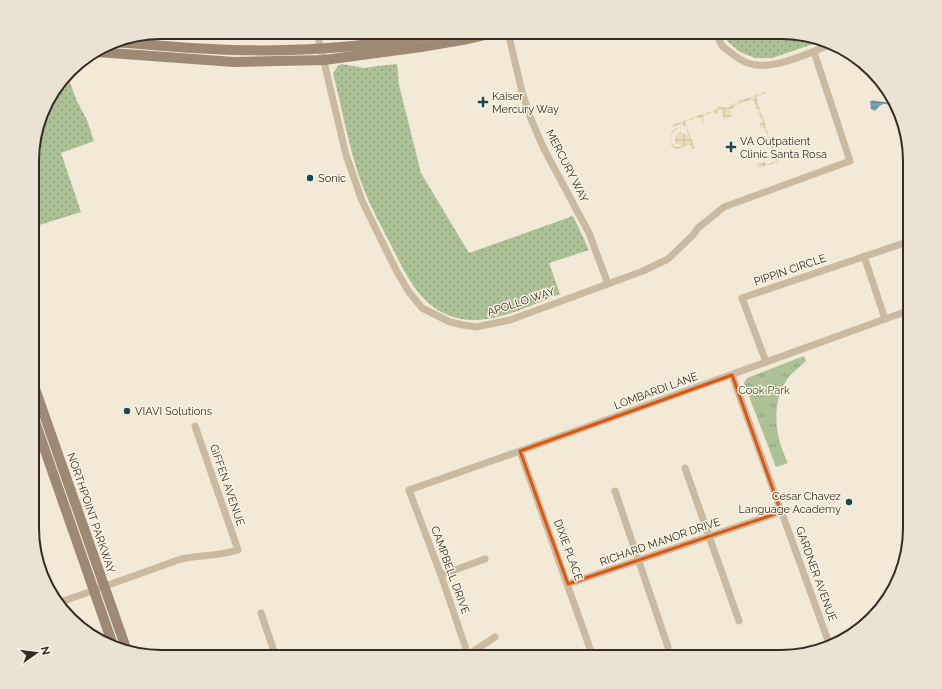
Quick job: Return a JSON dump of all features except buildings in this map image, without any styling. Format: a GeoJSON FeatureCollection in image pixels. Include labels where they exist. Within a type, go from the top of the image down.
{"type":"FeatureCollection","features":[{"type":"Feature","properties":{"kind":"street","name":"APOLLO WAY"},"geometry":{"type":"LineString","coordinates":[[319,39],[346,155],[362,201],[396,270],[409,292],[422,308],[450,322],[463,326],[476,327],[494,324],[518,317],[643,272],[668,259],[693,235],[698,228],[724,207],[850,161],[814,52]]}},
{"type":"Feature","properties":{"kind":"street"},"geometry":{"type":"LineString","coordinates":[[130,43],[234,50],[321,48],[373,44],[411,39]]}},
{"type":"Feature","properties":{"kind":"street"},"geometry":{"type":"LineString","coordinates":[[106,53],[234,62],[324,60],[468,39]]}},
{"type":"Feature","properties":{"kind":"street","name":"MERCURY WAY"},"geometry":{"type":"LineString","coordinates":[[510,39],[522,92],[531,119],[544,149],[589,233],[608,284]]}},
{"type":"Feature","properties":{"kind":"street"},"geometry":{"type":"LineString","coordinates":[[718,39],[720,46],[739,59],[757,66],[775,64],[814,52],[824,47]]}},
{"type":"Feature","properties":{"kind":"street","name":"PIPPIN CIRCLE"},"geometry":{"type":"LineString","coordinates":[[766,362],[742,298],[903,243]]}},
{"type":"Feature","properties":{"kind":"street"},"geometry":{"type":"LineString","coordinates":[[864,256],[885,319]]}},
{"type":"Feature","properties":{"kind":"street","name":"LOMBARDI LANE"},"geometry":{"type":"LineString","coordinates":[[409,490],[903,313]]}},
{"type":"Feature","properties":{"kind":"street","name":"GARDNER AVENUE"},"geometry":{"type":"LineString","coordinates":[[732,375],[828,640]]}},
{"type":"Feature","properties":{"kind":"street","name":"NORTHPOINT PARKWAY"},"geometry":{"type":"LineString","coordinates":[[39,400],[125,645]]}},
{"type":"Feature","properties":{"kind":"street","name":"GIFFEN AVENUE"},"geometry":{"type":"LineString","coordinates":[[104,587],[181,559],[196,556],[222,555],[238,550],[195,426]]}},
{"type":"Feature","properties":{"kind":"street","name":"NORTHPOINT PARKWAY"},"geometry":{"type":"LineString","coordinates":[[39,433],[111,640]]}},
{"type":"Feature","properties":{"kind":"street","name":"DIXIE PLACE"},"geometry":{"type":"LineString","coordinates":[[520,451],[591,650]]}},
{"type":"Feature","properties":{"kind":"street"},"geometry":{"type":"LineString","coordinates":[[685,468],[739,621]]}},
{"type":"Feature","properties":{"kind":"street","name":"CAMPBELL DRIVE"},"geometry":{"type":"LineString","coordinates":[[409,490],[467,650]]}},
{"type":"Feature","properties":{"kind":"street"},"geometry":{"type":"LineString","coordinates":[[615,491],[640,560],[668,647]]}},
{"type":"Feature","properties":{"kind":"street","name":"RICHARD MANOR DRIVE"},"geometry":{"type":"LineString","coordinates":[[568,584],[781,512]]}},
{"type":"Feature","properties":{"kind":"street"},"geometry":{"type":"LineString","coordinates":[[441,575],[485,559]]}},
{"type":"Feature","properties":{"kind":"street"},"geometry":{"type":"LineString","coordinates":[[64,601],[104,587]]}},
{"type":"Feature","properties":{"kind":"street"},"geometry":{"type":"LineString","coordinates":[[261,613],[274,650]]}},
{"type":"Feature","properties":{"kind":"street"},"geometry":{"type":"LineString","coordinates":[[477,650],[495,637]]}},
{"type":"Feature","properties":{"kind":"highlighted area"},"geometry":{"type":"Polygon","coordinates":[[[732,375],[781,512],[568,584],[520,451],[732,375]]]}},
{"type":"Feature","properties":{"kind":"green space"},"geometry":{"type":"Polygon","coordinates":[[[726,39],[789,39],[815,44],[772,58],[755,58],[740,52],[726,39]]]}},
{"type":"Feature","properties":{"kind":"green space"},"geometry":{"type":"Polygon","coordinates":[[[342,64],[364,68],[397,64],[399,85],[421,173],[469,253],[573,216],[589,250],[549,263],[560,294],[498,317],[473,320],[461,319],[447,315],[426,301],[417,291],[403,269],[374,213],[360,179],[333,73],[338,66],[342,64]]]}},
{"type":"Feature","properties":{"kind":"green space"},"geometry":{"type":"Polygon","coordinates":[[[69,81],[77,101],[87,120],[94,141],[61,153],[81,212],[39,225],[39,161],[41,137],[48,114],[55,100],[69,81]]]}},
{"type":"Feature","properties":{"kind":"green space","name":"Cook Park"},"geometry":{"type":"Polygon","coordinates":[[[804,356],[806,361],[788,378],[782,388],[779,399],[776,420],[780,442],[788,463],[776,467],[744,383],[747,378],[804,356]]]}},
{"type":"Feature","properties":{"kind":"shaded area"},"geometry":{"type":"Polygon","coordinates":[[[764,92],[765,94],[756,97],[778,162],[759,168],[758,164],[765,162],[766,165],[776,161],[764,127],[761,128],[760,126],[760,123],[762,122],[753,99],[739,104],[730,110],[732,116],[724,119],[720,110],[717,111],[718,113],[715,114],[714,112],[703,116],[705,122],[703,123],[701,117],[685,122],[695,148],[692,149],[691,145],[677,149],[672,147],[670,144],[670,139],[670,136],[671,132],[674,129],[684,125],[683,123],[672,127],[672,125],[717,109],[718,106],[727,108],[736,102],[764,92]],[[685,126],[678,128],[672,133],[670,139],[671,143],[675,144],[675,147],[682,146],[676,143],[675,139],[680,132],[688,135],[685,126]]]}},
{"type":"Feature","properties":{"kind":"water"},"geometry":{"type":"Polygon","coordinates":[[[872,100],[888,103],[890,105],[884,104],[879,106],[875,111],[871,109],[870,102],[872,100]]]}},
{"type":"Feature","properties":{"kind":"place","name":"Kaiser Mercury Way"},"geometry":{"type":"Point","coordinates":[483,102]}},
{"type":"Feature","properties":{"kind":"place","name":"VA Outpatient Clinic Santa Rosa"},"geometry":{"type":"Point","coordinates":[731,147]}},
{"type":"Feature","properties":{"kind":"place","name":"Sonic"},"geometry":{"type":"Point","coordinates":[310,178]}},
{"type":"Feature","properties":{"kind":"place","name":"VIAVI Solutions"},"geometry":{"type":"Point","coordinates":[127,411]}},
{"type":"Feature","properties":{"kind":"place","name":"Cesar Chavez Language Academy"},"geometry":{"type":"Point","coordinates":[849,502]}}]}
